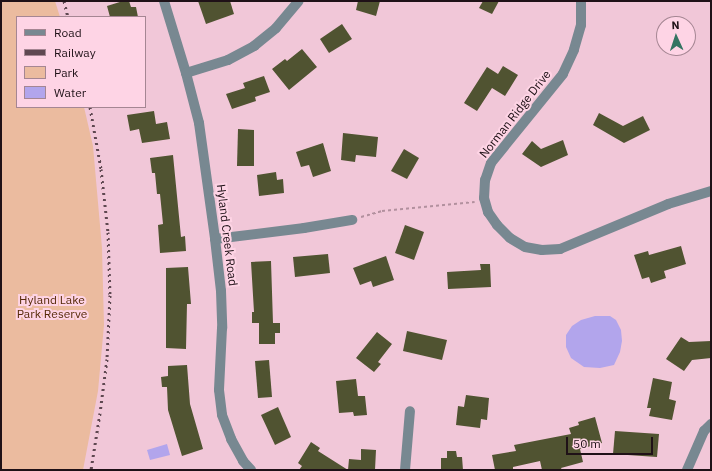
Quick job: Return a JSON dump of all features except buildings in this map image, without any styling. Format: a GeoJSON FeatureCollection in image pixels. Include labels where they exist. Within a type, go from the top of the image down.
{"type":"FeatureCollection","features":[{"type":"Feature","properties":{"kind":"street","name":"Hyland Creek Road"},"geometry":{"type":"LineString","coordinates":[[164,1],[186,73],[199,123],[221,291],[222,328],[219,390],[222,415],[231,439],[243,461],[251,470]]}},
{"type":"Feature","properties":{"kind":"street"},"geometry":{"type":"LineString","coordinates":[[186,73],[228,60],[254,46],[276,28],[299,1]]}},
{"type":"Feature","properties":{"kind":"street","name":"Norman Ridge Drive"},"geometry":{"type":"LineString","coordinates":[[581,1],[581,25],[574,50],[563,74],[491,163],[485,180],[484,198],[488,212],[496,225],[510,238],[525,247],[542,250],[560,249],[668,204],[711,191]]}},
{"type":"Feature","properties":{"kind":"street"},"geometry":{"type":"LineString","coordinates":[[215,239],[304,228],[352,220]]}},
{"type":"Feature","properties":{"kind":"street"},"geometry":{"type":"LineString","coordinates":[[405,470],[410,411]]}},
{"type":"Feature","properties":{"kind":"street"},"geometry":{"type":"LineString","coordinates":[[687,470],[704,432],[711,424]]}},
{"type":"Feature","properties":{"kind":"path"},"geometry":{"type":"LineString","coordinates":[[352,220],[382,211],[476,201],[484,198]]}},
{"type":"Feature","properties":{"kind":"green space","name":"Hyland Lake Park Reserve"},"geometry":{"type":"Polygon","coordinates":[[[1,1],[55,1],[60,16],[16,16],[16,108],[84,108],[93,146],[102,248],[104,325],[98,391],[83,470],[1,470],[1,1]]]}},
{"type":"Feature","properties":{"kind":"water"},"geometry":{"type":"Polygon","coordinates":[[[595,316],[610,316],[616,320],[621,330],[622,341],[620,352],[614,365],[600,368],[584,367],[571,358],[566,347],[566,335],[572,326],[581,320],[595,316]]]}},
{"type":"Feature","properties":{"kind":"water"},"geometry":{"type":"Polygon","coordinates":[[[167,444],[170,455],[150,460],[147,450],[167,444]]]}},
{"type":"Feature","properties":{"kind":"railway"},"geometry":{"type":"LineString","coordinates":[[64,1],[68,16]]}},
{"type":"Feature","properties":{"kind":"railway"},"geometry":{"type":"LineString","coordinates":[[90,108],[101,169],[108,232],[110,295],[107,359],[91,470]]}}]}
